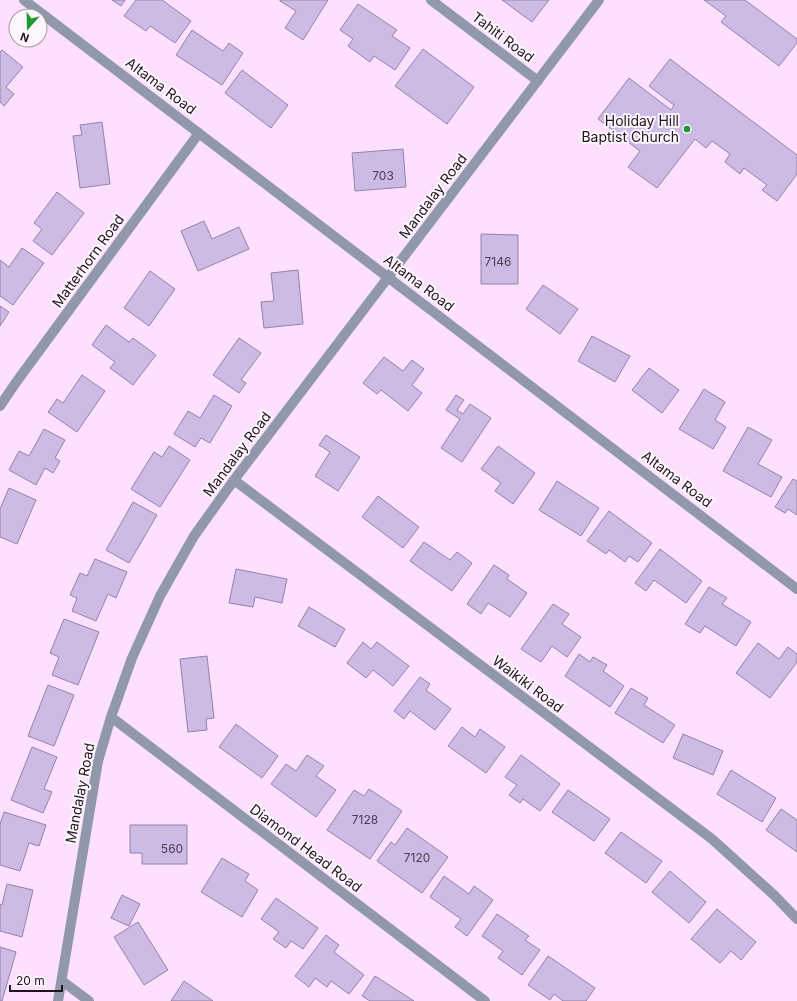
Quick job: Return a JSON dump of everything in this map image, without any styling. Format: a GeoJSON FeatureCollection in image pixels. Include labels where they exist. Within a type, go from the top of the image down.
{"type":"FeatureCollection","features":[{"type":"Feature","properties":{"kind":"street","name":"Altama Road"},"geometry":{"type":"LineString","coordinates":[[24,0],[797,589]]}},
{"type":"Feature","properties":{"kind":"street","name":"Tahiti Road"},"geometry":{"type":"LineString","coordinates":[[431,0],[538,81]]}},
{"type":"Feature","properties":{"kind":"street","name":"Mandalay Road"},"geometry":{"type":"LineString","coordinates":[[58,1001],[98,761],[111,717],[132,658],[160,596],[194,536],[234,480],[599,0]]}},
{"type":"Feature","properties":{"kind":"street","name":"Matterhorn Road"},"geometry":{"type":"LineString","coordinates":[[0,406],[199,133]]}},
{"type":"Feature","properties":{"kind":"street","name":"Waikiki Road"},"geometry":{"type":"LineString","coordinates":[[234,480],[712,840],[774,895],[797,919]]}},
{"type":"Feature","properties":{"kind":"street","name":"Diamond Head Road"},"geometry":{"type":"LineString","coordinates":[[111,717],[484,1001]]}},
{"type":"Feature","properties":{"kind":"street"},"geometry":{"type":"LineString","coordinates":[[62,981],[89,1001]]}},
{"type":"Feature","properties":{"kind":"building"},"geometry":{"type":"Polygon","coordinates":[[[112,0],[125,0],[121,6],[112,0]]]}},
{"type":"Feature","properties":{"kind":"building"},"geometry":{"type":"Polygon","coordinates":[[[136,0],[162,0],[191,21],[175,43],[150,26],[146,31],[124,16],[136,0]]]}},
{"type":"Feature","properties":{"kind":"building"},"geometry":{"type":"Polygon","coordinates":[[[280,0],[328,0],[303,40],[285,28],[296,11],[280,0]]]}},
{"type":"Feature","properties":{"kind":"building"},"geometry":{"type":"Polygon","coordinates":[[[502,0],[549,0],[532,22],[502,0]]]}},
{"type":"Feature","properties":{"kind":"building"},"geometry":{"type":"Polygon","coordinates":[[[704,0],[745,0],[797,39],[797,43],[779,66],[721,22],[726,16],[704,0]]]}},
{"type":"Feature","properties":{"kind":"building"},"geometry":{"type":"Polygon","coordinates":[[[358,4],[397,30],[392,36],[410,48],[395,70],[374,56],[370,62],[348,46],[353,39],[340,30],[358,4]]]}},
{"type":"Feature","properties":{"kind":"building"},"geometry":{"type":"Polygon","coordinates":[[[192,30],[223,51],[229,43],[243,53],[222,85],[176,55],[192,30]]]}},
{"type":"Feature","properties":{"kind":"building"},"geometry":{"type":"Polygon","coordinates":[[[423,49],[474,87],[447,124],[395,86],[423,49]]]}},
{"type":"Feature","properties":{"kind":"building"},"geometry":{"type":"Polygon","coordinates":[[[2,50],[23,67],[6,87],[14,94],[4,106],[0,102],[0,52],[2,50]]]}},
{"type":"Feature","properties":{"kind":"building","name":"Holiday Hill Baptist Church"},"geometry":{"type":"Polygon","coordinates":[[[670,59],[797,155],[797,174],[777,201],[762,190],[767,185],[744,168],[740,174],[725,162],[730,154],[712,141],[706,148],[695,139],[657,188],[628,167],[640,151],[598,119],[629,78],[671,110],[674,105],[649,86],[670,59]]]}},
{"type":"Feature","properties":{"kind":"building"},"geometry":{"type":"Polygon","coordinates":[[[242,70],[288,105],[271,128],[225,93],[242,70]]]}},
{"type":"Feature","properties":{"kind":"building"},"geometry":{"type":"Polygon","coordinates":[[[102,122],[110,184],[80,188],[73,136],[82,135],[80,125],[102,122]]]}},
{"type":"Feature","properties":{"kind":"building"},"geometry":{"type":"Polygon","coordinates":[[[403,149],[406,187],[355,191],[352,153],[403,149]]]}},
{"type":"Feature","properties":{"kind":"building"},"geometry":{"type":"Polygon","coordinates":[[[57,192],[84,213],[52,255],[33,241],[42,229],[34,223],[57,192]]]}},
{"type":"Feature","properties":{"kind":"building"},"geometry":{"type":"Polygon","coordinates":[[[204,221],[212,239],[239,227],[249,249],[198,271],[181,231],[204,221]]]}},
{"type":"Feature","properties":{"kind":"building"},"geometry":{"type":"Polygon","coordinates":[[[481,234],[518,235],[518,284],[481,284],[481,234]]]}},
{"type":"Feature","properties":{"kind":"building"},"geometry":{"type":"Polygon","coordinates":[[[22,248],[44,263],[13,305],[0,296],[0,260],[9,267],[22,248]]]}},
{"type":"Feature","properties":{"kind":"building"},"geometry":{"type":"Polygon","coordinates":[[[298,270],[303,324],[264,328],[261,302],[274,301],[271,273],[298,270]]]}},
{"type":"Feature","properties":{"kind":"building"},"geometry":{"type":"Polygon","coordinates":[[[150,271],[175,289],[149,326],[124,308],[150,271]]]}},
{"type":"Feature","properties":{"kind":"building"},"geometry":{"type":"Polygon","coordinates":[[[543,285],[578,309],[560,334],[526,309],[543,285]]]}},
{"type":"Feature","properties":{"kind":"building"},"geometry":{"type":"Polygon","coordinates":[[[0,306],[9,312],[0,326],[0,306]]]}},
{"type":"Feature","properties":{"kind":"building"},"geometry":{"type":"Polygon","coordinates":[[[106,325],[129,342],[133,338],[156,355],[133,385],[110,368],[115,362],[92,345],[106,325]]]}},
{"type":"Feature","properties":{"kind":"building"},"geometry":{"type":"Polygon","coordinates":[[[592,336],[630,356],[615,382],[578,361],[592,336]]]}},
{"type":"Feature","properties":{"kind":"building"},"geometry":{"type":"Polygon","coordinates":[[[239,338],[261,353],[241,380],[246,383],[239,393],[213,375],[239,338]]]}},
{"type":"Feature","properties":{"kind":"building"},"geometry":{"type":"Polygon","coordinates":[[[384,357],[403,371],[412,360],[424,369],[412,385],[422,393],[408,411],[381,390],[377,394],[363,383],[384,357]]]}},
{"type":"Feature","properties":{"kind":"building"},"geometry":{"type":"Polygon","coordinates":[[[649,368],[679,390],[662,413],[632,390],[649,368]]]}},
{"type":"Feature","properties":{"kind":"building"},"geometry":{"type":"Polygon","coordinates":[[[82,375],[105,391],[77,432],[48,412],[57,399],[63,403],[82,375]]]}},
{"type":"Feature","properties":{"kind":"building"},"geometry":{"type":"Polygon","coordinates":[[[704,389],[725,402],[715,420],[726,427],[713,449],[679,429],[704,389]]]}},
{"type":"Feature","properties":{"kind":"building"},"geometry":{"type":"Polygon","coordinates":[[[214,395],[232,406],[210,443],[201,438],[195,447],[174,434],[188,411],[200,418],[214,395]]]}},
{"type":"Feature","properties":{"kind":"building"},"geometry":{"type":"Polygon","coordinates":[[[456,395],[464,400],[457,410],[463,414],[470,404],[491,418],[462,462],[441,448],[460,419],[446,410],[456,395]]]}},
{"type":"Feature","properties":{"kind":"building"},"geometry":{"type":"Polygon","coordinates":[[[748,427],[772,440],[758,464],[782,477],[771,497],[723,471],[748,427]]]}},
{"type":"Feature","properties":{"kind":"building"},"geometry":{"type":"Polygon","coordinates":[[[44,429],[65,440],[55,458],[60,461],[53,473],[45,468],[36,485],[9,470],[19,451],[29,456],[44,429]]]}},
{"type":"Feature","properties":{"kind":"building"},"geometry":{"type":"Polygon","coordinates":[[[326,435],[360,457],[338,491],[315,476],[330,452],[319,445],[326,435]]]}},
{"type":"Feature","properties":{"kind":"building"},"geometry":{"type":"Polygon","coordinates":[[[169,446],[190,460],[160,507],[131,489],[154,452],[162,457],[169,446]]]}},
{"type":"Feature","properties":{"kind":"building"},"geometry":{"type":"Polygon","coordinates":[[[498,446],[535,473],[513,504],[495,491],[501,483],[481,469],[498,446]]]}},
{"type":"Feature","properties":{"kind":"building"},"geometry":{"type":"Polygon","coordinates":[[[793,479],[797,481],[797,515],[788,509],[785,513],[775,507],[793,479]]]}},
{"type":"Feature","properties":{"kind":"building"},"geometry":{"type":"Polygon","coordinates":[[[557,481],[599,508],[581,536],[539,510],[557,481]]]}},
{"type":"Feature","properties":{"kind":"building"},"geometry":{"type":"Polygon","coordinates":[[[9,488],[36,500],[17,544],[0,537],[0,509],[9,488]]]}},
{"type":"Feature","properties":{"kind":"building"},"geometry":{"type":"Polygon","coordinates":[[[378,496],[419,527],[403,548],[362,517],[378,496]]]}},
{"type":"Feature","properties":{"kind":"building"},"geometry":{"type":"Polygon","coordinates":[[[133,502],[157,515],[129,563],[106,550],[133,502]]]}},
{"type":"Feature","properties":{"kind":"building"},"geometry":{"type":"Polygon","coordinates":[[[609,511],[652,543],[638,562],[629,556],[625,562],[609,550],[606,554],[587,541],[609,511]]]}},
{"type":"Feature","properties":{"kind":"building"},"geometry":{"type":"Polygon","coordinates":[[[424,542],[450,560],[457,552],[472,563],[452,591],[410,561],[424,542]]]}},
{"type":"Feature","properties":{"kind":"building"},"geometry":{"type":"Polygon","coordinates":[[[660,549],[702,581],[686,603],[654,580],[646,591],[635,583],[660,549]]]}},
{"type":"Feature","properties":{"kind":"building"},"geometry":{"type":"Polygon","coordinates":[[[95,559],[127,572],[116,598],[108,594],[96,621],[72,611],[77,598],[70,595],[80,573],[87,576],[95,559]]]}},
{"type":"Feature","properties":{"kind":"building"},"geometry":{"type":"Polygon","coordinates":[[[494,565],[509,575],[507,579],[527,593],[510,617],[488,603],[481,614],[467,604],[494,565]]]}},
{"type":"Feature","properties":{"kind":"building"},"geometry":{"type":"Polygon","coordinates":[[[236,569],[287,579],[282,603],[255,597],[253,607],[229,603],[236,569]]]}},
{"type":"Feature","properties":{"kind":"building"},"geometry":{"type":"Polygon","coordinates":[[[709,587],[727,598],[722,604],[751,622],[736,646],[705,626],[700,633],[685,624],[709,587]]]}},
{"type":"Feature","properties":{"kind":"building"},"geometry":{"type":"Polygon","coordinates":[[[553,604],[569,614],[562,624],[581,637],[567,657],[552,646],[541,662],[521,649],[553,604]]]}},
{"type":"Feature","properties":{"kind":"building"},"geometry":{"type":"Polygon","coordinates":[[[309,607],[345,629],[335,647],[298,626],[309,607]]]}},
{"type":"Feature","properties":{"kind":"building"},"geometry":{"type":"Polygon","coordinates":[[[64,619],[99,632],[78,685],[52,675],[59,657],[50,653],[64,619]]]}},
{"type":"Feature","properties":{"kind":"building"},"geometry":{"type":"Polygon","coordinates":[[[363,642],[371,649],[377,642],[409,666],[393,686],[373,670],[366,678],[347,663],[363,642]]]}},
{"type":"Feature","properties":{"kind":"building"},"geometry":{"type":"Polygon","coordinates":[[[758,643],[779,659],[788,647],[797,654],[797,662],[770,698],[736,673],[758,643]]]}},
{"type":"Feature","properties":{"kind":"building"},"geometry":{"type":"Polygon","coordinates":[[[579,654],[590,662],[593,657],[607,665],[603,671],[624,686],[610,707],[565,676],[579,654]]]}},
{"type":"Feature","properties":{"kind":"building"},"geometry":{"type":"Polygon","coordinates":[[[207,656],[214,718],[206,719],[207,730],[188,732],[180,659],[207,656]]]}},
{"type":"Feature","properties":{"kind":"building"},"geometry":{"type":"Polygon","coordinates":[[[420,677],[430,684],[426,690],[451,709],[435,730],[410,711],[404,719],[394,711],[420,677]]]}},
{"type":"Feature","properties":{"kind":"building"},"geometry":{"type":"Polygon","coordinates":[[[48,685],[74,695],[54,746],[28,736],[48,685]]]}},
{"type":"Feature","properties":{"kind":"building"},"geometry":{"type":"Polygon","coordinates":[[[631,688],[648,698],[644,705],[675,725],[663,743],[615,713],[631,688]]]}},
{"type":"Feature","properties":{"kind":"building"},"geometry":{"type":"Polygon","coordinates":[[[236,724],[278,756],[262,778],[219,747],[236,724]]]}},
{"type":"Feature","properties":{"kind":"building"},"geometry":{"type":"Polygon","coordinates":[[[462,727],[475,737],[480,729],[505,747],[486,773],[448,746],[462,727]]]}},
{"type":"Feature","properties":{"kind":"building"},"geometry":{"type":"Polygon","coordinates":[[[683,734],[723,751],[713,775],[673,758],[683,734]]]}},
{"type":"Feature","properties":{"kind":"building"},"geometry":{"type":"Polygon","coordinates":[[[32,747],[57,757],[44,789],[52,792],[43,813],[11,800],[32,747]]]}},
{"type":"Feature","properties":{"kind":"building"},"geometry":{"type":"Polygon","coordinates":[[[307,755],[324,766],[316,776],[336,790],[316,817],[271,784],[286,764],[296,771],[307,755]]]}},
{"type":"Feature","properties":{"kind":"building"},"geometry":{"type":"Polygon","coordinates":[[[521,755],[560,784],[540,811],[523,799],[520,803],[509,795],[517,785],[505,777],[521,755]]]}},
{"type":"Feature","properties":{"kind":"building"},"geometry":{"type":"Polygon","coordinates":[[[731,770],[776,798],[762,822],[717,794],[731,770]]]}},
{"type":"Feature","properties":{"kind":"building"},"geometry":{"type":"Polygon","coordinates":[[[369,789],[402,811],[370,859],[327,830],[354,790],[364,796],[369,789]]]}},
{"type":"Feature","properties":{"kind":"building"},"geometry":{"type":"Polygon","coordinates":[[[568,790],[610,819],[594,841],[552,812],[568,790]]]}},
{"type":"Feature","properties":{"kind":"building"},"geometry":{"type":"Polygon","coordinates":[[[781,809],[797,820],[797,852],[766,830],[781,809]]]}},
{"type":"Feature","properties":{"kind":"building"},"geometry":{"type":"Polygon","coordinates":[[[4,812],[46,825],[39,846],[29,843],[20,871],[0,865],[0,824],[4,812]]]}},
{"type":"Feature","properties":{"kind":"building"},"geometry":{"type":"Polygon","coordinates":[[[130,825],[187,825],[187,864],[142,864],[142,853],[130,853],[130,825]]]}},
{"type":"Feature","properties":{"kind":"building"},"geometry":{"type":"Polygon","coordinates":[[[407,828],[448,857],[422,893],[377,861],[391,842],[395,845],[407,828]]]}},
{"type":"Feature","properties":{"kind":"building"},"geometry":{"type":"Polygon","coordinates":[[[621,832],[662,861],[646,883],[605,853],[621,832]]]}},
{"type":"Feature","properties":{"kind":"building"},"geometry":{"type":"Polygon","coordinates":[[[222,858],[249,874],[245,881],[258,890],[242,917],[201,892],[222,858]]]}},
{"type":"Feature","properties":{"kind":"building"},"geometry":{"type":"Polygon","coordinates":[[[670,871],[706,902],[689,923],[652,892],[670,871]]]}},
{"type":"Feature","properties":{"kind":"building"},"geometry":{"type":"Polygon","coordinates":[[[444,876],[469,894],[474,886],[493,900],[467,936],[455,927],[461,919],[430,897],[444,876]]]}},
{"type":"Feature","properties":{"kind":"building"},"geometry":{"type":"Polygon","coordinates":[[[7,884],[33,890],[22,937],[0,931],[0,904],[2,905],[7,884]]]}},
{"type":"Feature","properties":{"kind":"building"},"geometry":{"type":"Polygon","coordinates":[[[122,895],[140,904],[129,926],[111,918],[122,895]]]}},
{"type":"Feature","properties":{"kind":"building"},"geometry":{"type":"Polygon","coordinates":[[[276,898],[318,928],[303,949],[291,941],[286,948],[273,939],[279,932],[261,919],[276,898]]]}},
{"type":"Feature","properties":{"kind":"building"},"geometry":{"type":"Polygon","coordinates":[[[717,909],[756,942],[741,960],[731,951],[720,963],[691,939],[717,909]]]}},
{"type":"Feature","properties":{"kind":"building"},"geometry":{"type":"Polygon","coordinates":[[[497,914],[529,936],[525,940],[540,950],[522,975],[498,958],[503,951],[482,936],[497,914]]]}},
{"type":"Feature","properties":{"kind":"building"},"geometry":{"type":"Polygon","coordinates":[[[138,922],[168,970],[144,985],[114,937],[138,922]]]}},
{"type":"Feature","properties":{"kind":"building"},"geometry":{"type":"Polygon","coordinates":[[[326,935],[339,945],[334,952],[364,975],[349,994],[331,981],[327,987],[315,978],[309,987],[295,976],[326,935]]]}},
{"type":"Feature","properties":{"kind":"building"},"geometry":{"type":"Polygon","coordinates":[[[0,947],[16,952],[2,1001],[0,1001],[0,947]]]}},
{"type":"Feature","properties":{"kind":"building"},"geometry":{"type":"Polygon","coordinates":[[[548,956],[595,988],[586,1001],[563,1001],[554,994],[550,1000],[528,985],[548,956]]]}},
{"type":"Feature","properties":{"kind":"building"},"geometry":{"type":"Polygon","coordinates":[[[375,976],[414,1001],[370,1001],[362,996],[375,976]]]}},
{"type":"Feature","properties":{"kind":"building"},"geometry":{"type":"Polygon","coordinates":[[[184,981],[213,1001],[171,1001],[184,981]]]}},
{"type":"Feature","properties":{"kind":"place","name":"Holiday Hill Baptist Church"},"geometry":{"type":"Point","coordinates":[687,129]}}]}
